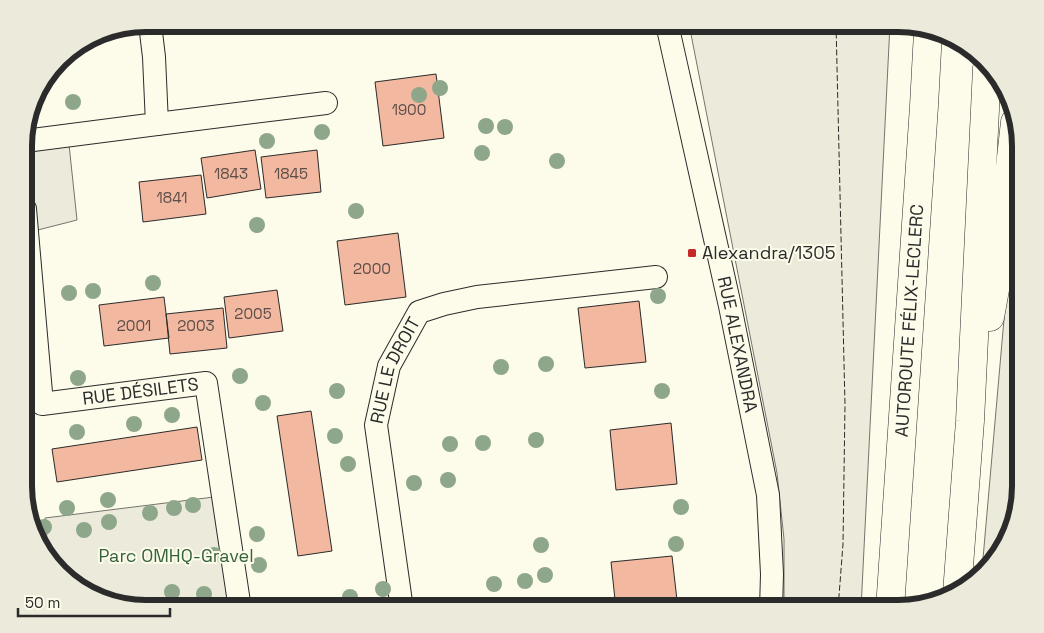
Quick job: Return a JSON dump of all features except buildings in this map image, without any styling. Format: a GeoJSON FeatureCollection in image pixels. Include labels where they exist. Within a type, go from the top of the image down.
{"type":"FeatureCollection","features":[{"type":"Feature","properties":{"kind":"highway"},"geometry":{"type":"LineString","coordinates":[[912,33],[924,106]]}},
{"type":"Feature","properties":{"kind":"highway","name":"AUTOROUTE FÉLIX-LECLERC"},"geometry":{"type":"LineString","coordinates":[[891,600],[928,36]]}},
{"type":"Feature","properties":{"kind":"highway"},"geometry":{"type":"LineString","coordinates":[[958,583],[970,421],[987,76]]}},
{"type":"Feature","properties":{"kind":"highway"},"geometry":{"type":"LineString","coordinates":[[970,421],[998,273],[1011,158]]}},
{"type":"Feature","properties":{"kind":"street"},"geometry":{"type":"LineString","coordinates":[[151,32],[157,124]]}},
{"type":"Feature","properties":{"kind":"street","name":"RUE ALEXANDRA"},"geometry":{"type":"LineString","coordinates":[[669,32],[730,306],[768,495],[772,574],[771,600]]}},
{"type":"Feature","properties":{"kind":"street"},"geometry":{"type":"LineString","coordinates":[[32,140],[326,103]]}},
{"type":"Feature","properties":{"kind":"street","name":"RUE LE DROIT"},"geometry":{"type":"LineString","coordinates":[[401,600],[376,425],[388,366],[419,312],[477,297],[656,277]]}},
{"type":"Feature","properties":{"kind":"street","name":"RUE DÉSILETS"},"geometry":{"type":"LineString","coordinates":[[32,320],[42,404],[206,383],[239,600]]}},
{"type":"Feature","properties":{"kind":"green space"},"geometry":{"type":"Polygon","coordinates":[[[691,32],[890,32],[861,600],[784,600],[784,539],[777,473],[691,32]]]}},
{"type":"Feature","properties":{"kind":"green space"},"geometry":{"type":"Polygon","coordinates":[[[68,135],[77,220],[32,231],[32,146],[68,135]]]}},
{"type":"Feature","properties":{"kind":"green space"},"geometry":{"type":"Polygon","coordinates":[[[1011,240],[1011,502],[1003,530],[996,544],[983,562],[1011,240]]]}},
{"type":"Feature","properties":{"kind":"green space","name":"Parc OMHQ-Gravel"},"geometry":{"type":"Polygon","coordinates":[[[222,496],[239,600],[131,600],[103,592],[77,577],[56,556],[47,543],[45,518],[222,496]]]}},
{"type":"Feature","properties":{"kind":"fence"},"geometry":{"type":"LineString","coordinates":[[836,32],[845,405],[843,544],[839,600]]}},
{"type":"Feature","properties":{"kind":"place","name":"Alexandra/1305"},"geometry":{"type":"Point","coordinates":[692,253]}}]}
